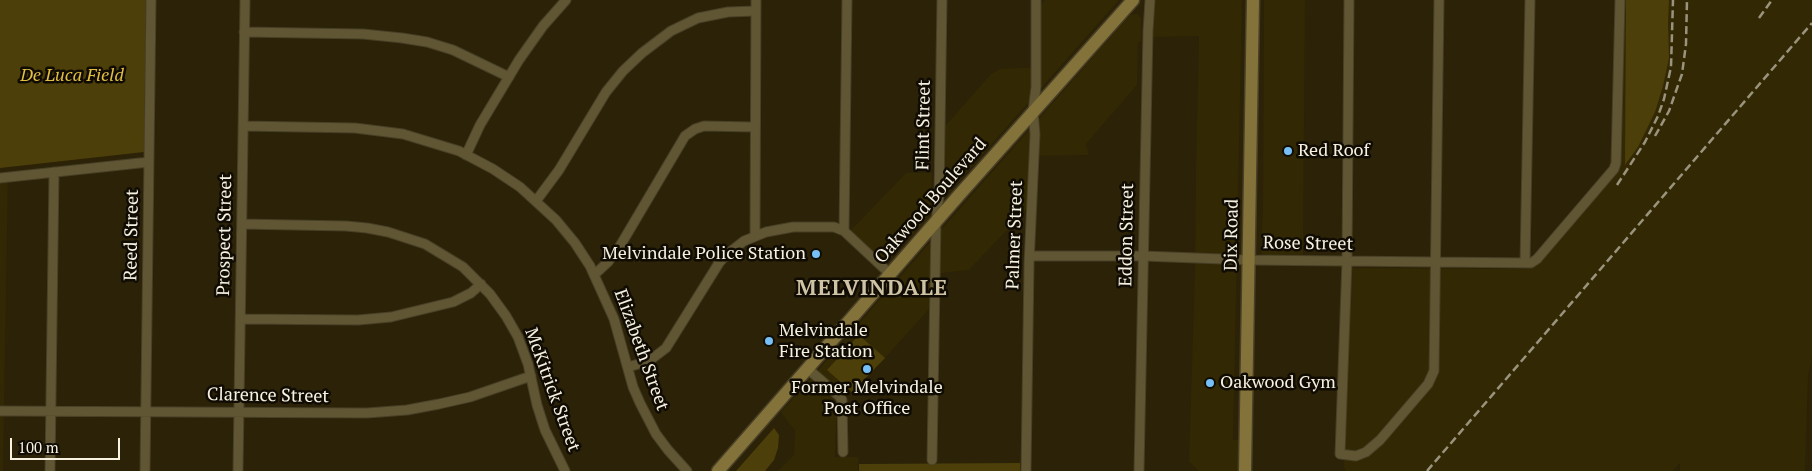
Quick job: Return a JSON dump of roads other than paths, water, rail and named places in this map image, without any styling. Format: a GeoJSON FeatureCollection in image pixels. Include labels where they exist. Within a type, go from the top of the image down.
{"type":"FeatureCollection","features":[{"type":"Feature","properties":{"kind":"main road","name":"Oakwood Boulevard"},"geometry":{"type":"LineString","coordinates":[[718,471],[1133,0]]}},
{"type":"Feature","properties":{"kind":"main road","name":"Dix Road"},"geometry":{"type":"LineString","coordinates":[[1245,471],[1253,0]]}},
{"type":"Feature","properties":{"kind":"street","name":"Reed Street"},"geometry":{"type":"LineString","coordinates":[[145,471],[151,0]]}},
{"type":"Feature","properties":{"kind":"street","name":"Prospect Street"},"geometry":{"type":"LineString","coordinates":[[238,471],[245,0]]}},
{"type":"Feature","properties":{"kind":"street"},"geometry":{"type":"LineString","coordinates":[[466,155],[480,125],[529,45],[566,0]]}},
{"type":"Feature","properties":{"kind":"street"},"geometry":{"type":"LineString","coordinates":[[755,236],[756,0]]}},
{"type":"Feature","properties":{"kind":"street"},"geometry":{"type":"LineString","coordinates":[[844,231],[847,0]]}},
{"type":"Feature","properties":{"kind":"street","name":"Flint Street"},"geometry":{"type":"LineString","coordinates":[[932,460],[942,0]]}},
{"type":"Feature","properties":{"kind":"street","name":"Palmer Street"},"geometry":{"type":"LineString","coordinates":[[1026,471],[1030,256],[1035,134],[1033,112],[1036,87],[1036,0]]}},
{"type":"Feature","properties":{"kind":"street","name":"Eddon Street"},"geometry":{"type":"LineString","coordinates":[[1139,471],[1150,0]]}},
{"type":"Feature","properties":{"kind":"street"},"geometry":{"type":"LineString","coordinates":[[1349,0],[1347,261],[1340,454],[1356,456],[1366,452],[1380,440],[1430,380],[1434,371],[1440,0]]}},
{"type":"Feature","properties":{"kind":"street"},"geometry":{"type":"LineString","coordinates":[[1530,0],[1525,263],[1531,263],[1537,259],[1615,166],[1618,156],[1620,0]]}},
{"type":"Feature","properties":{"kind":"street"},"geometry":{"type":"LineString","coordinates":[[536,201],[559,170],[606,92],[623,71],[642,53],[671,32],[698,18],[728,12],[756,11]]}},
{"type":"Feature","properties":{"kind":"street"},"geometry":{"type":"LineString","coordinates":[[244,32],[363,34],[427,42],[469,57],[509,77]]}},
{"type":"Feature","properties":{"kind":"street","name":"Elizabeth Street"},"geometry":{"type":"LineString","coordinates":[[243,126],[379,130],[423,140],[466,155],[504,176],[536,201],[556,220],[575,243],[590,266],[614,319],[633,387],[647,419],[668,450],[687,471]]}},
{"type":"Feature","properties":{"kind":"street"},"geometry":{"type":"LineString","coordinates":[[594,275],[608,262],[620,246],[685,136],[695,129],[704,126],[754,127]]}},
{"type":"Feature","properties":{"kind":"street"},"geometry":{"type":"LineString","coordinates":[[0,178],[149,162]]}},
{"type":"Feature","properties":{"kind":"street"},"geometry":{"type":"LineString","coordinates":[[50,471],[54,172]]}},
{"type":"Feature","properties":{"kind":"street","name":"McKitrick Street"},"geometry":{"type":"LineString","coordinates":[[242,224],[346,226],[388,232],[425,244],[463,267],[495,300],[511,325],[523,350],[545,430],[564,471]]}},
{"type":"Feature","properties":{"kind":"street"},"geometry":{"type":"LineString","coordinates":[[628,367],[649,361],[666,348],[719,263],[735,247],[755,236],[793,227],[834,227],[844,231],[890,274]]}},
{"type":"Feature","properties":{"kind":"street","name":"Rose Street"},"geometry":{"type":"LineString","coordinates":[[1030,256],[1143,256],[1249,260],[1525,263]]}},
{"type":"Feature","properties":{"kind":"street"},"geometry":{"type":"LineString","coordinates":[[241,318],[358,320],[391,317],[415,313],[453,302],[475,290],[481,284]]}},
{"type":"Feature","properties":{"kind":"street"},"geometry":{"type":"LineString","coordinates":[[808,368],[842,400],[843,452]]}},
{"type":"Feature","properties":{"kind":"street","name":"Clarence Street"},"geometry":{"type":"LineString","coordinates":[[0,412],[367,413],[407,410],[470,397],[531,376]]}},
{"type":"Feature","properties":{"kind":"railway"},"geometry":{"type":"LineString","coordinates":[[1617,185],[1645,142],[1664,99],[1671,67],[1673,0]]}},
{"type":"Feature","properties":{"kind":"railway"},"geometry":{"type":"LineString","coordinates":[[1655,136],[1669,111],[1682,74],[1686,44],[1687,0]]}},
{"type":"Feature","properties":{"kind":"railway"},"geometry":{"type":"LineString","coordinates":[[1759,18],[1772,0]]}},
{"type":"Feature","properties":{"kind":"railway"},"geometry":{"type":"LineString","coordinates":[[1427,471],[1812,23]]}},
{"type":"Feature","properties":{"kind":"place","name":"Red Roof"},"geometry":{"type":"Point","coordinates":[1288,151]}},
{"type":"Feature","properties":{"kind":"place","name":"Melvindale Police Station"},"geometry":{"type":"Point","coordinates":[816,254]}},
{"type":"Feature","properties":{"kind":"place","name":"Melvindale Fire Station"},"geometry":{"type":"Point","coordinates":[769,341]}},
{"type":"Feature","properties":{"kind":"place","name":"Former Melvindale Post Office"},"geometry":{"type":"Point","coordinates":[867,369]}},
{"type":"Feature","properties":{"kind":"place","name":"Oakwood Gym"},"geometry":{"type":"Point","coordinates":[1210,383]}},
{"type":"Feature","properties":{"kind":"district","name":"MELVINDALE"},"geometry":{"type":"Point","coordinates":[872,289]}},
{"type":"Feature","properties":{"kind":"park label","name":"De Luca Field"},"geometry":{"type":"Point","coordinates":[72,76]}}]}
